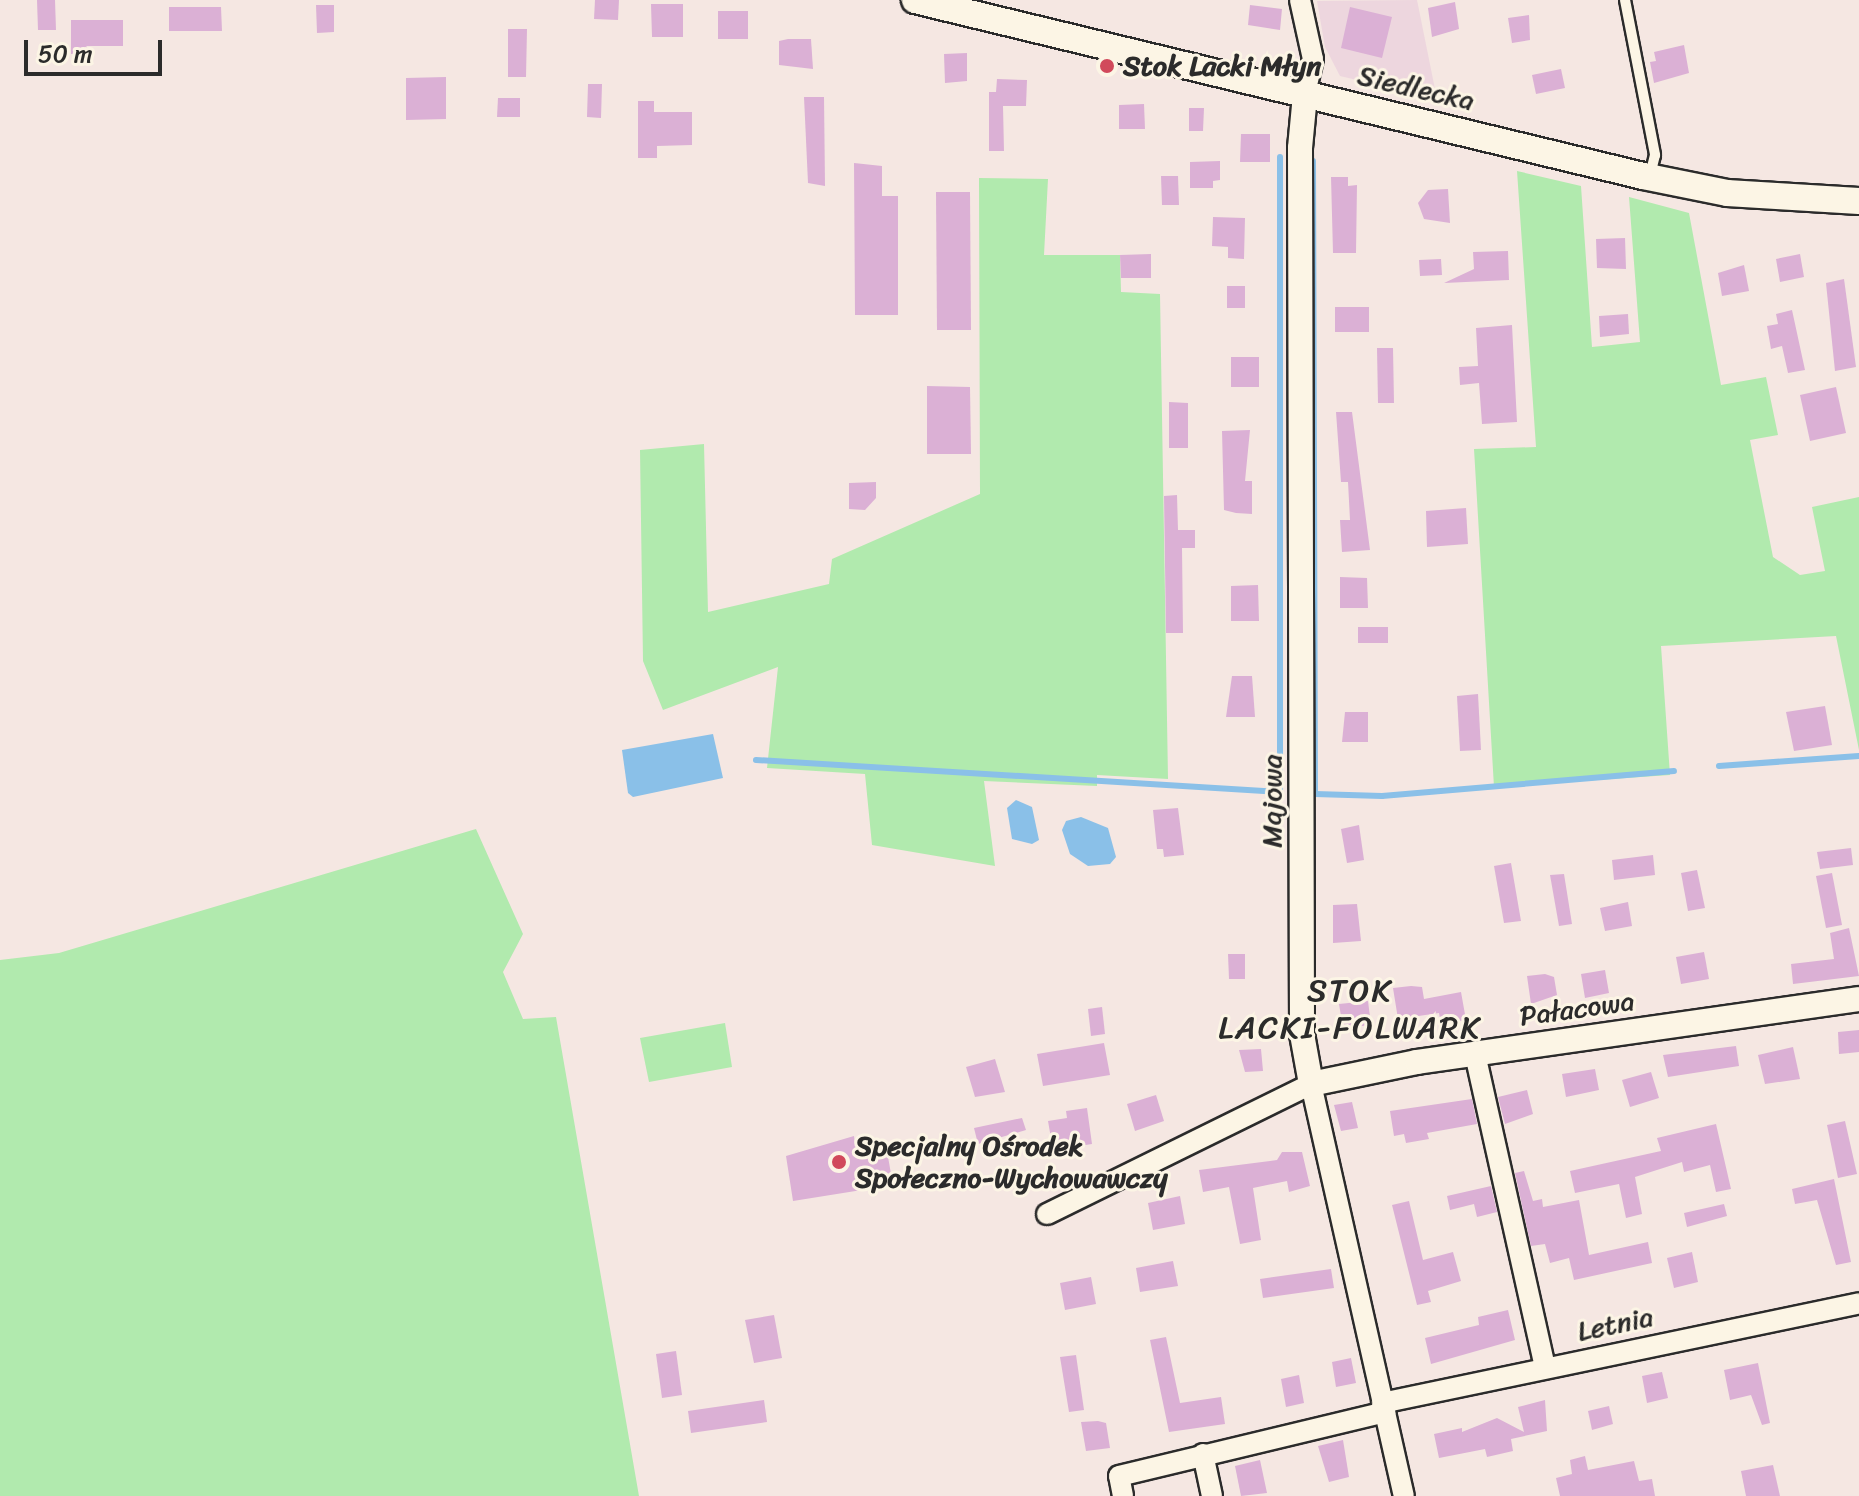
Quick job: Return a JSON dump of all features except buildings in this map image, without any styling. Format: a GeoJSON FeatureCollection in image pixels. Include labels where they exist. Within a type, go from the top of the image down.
{"type":"FeatureCollection","features":[{"type":"Feature","properties":{"kind":"main road","name":"Siedlecka"},"geometry":{"type":"LineString","coordinates":[[915,0],[1650,177],[1727,193],[1859,201]]}},
{"type":"Feature","properties":{"kind":"street"},"geometry":{"type":"LineString","coordinates":[[1300,0],[1313,59],[1305,95]]}},
{"type":"Feature","properties":{"kind":"street","name":"Majowa"},"geometry":{"type":"LineString","coordinates":[[1305,95],[1300,148],[1302,1034],[1404,1496]]}},
{"type":"Feature","properties":{"kind":"street","name":"Pałacowa"},"geometry":{"type":"LineString","coordinates":[[1047,1214],[1311,1084],[1475,1054],[1859,999]]}},
{"type":"Feature","properties":{"kind":"street"},"geometry":{"type":"LineString","coordinates":[[1475,1054],[1545,1367]]}},
{"type":"Feature","properties":{"kind":"street","name":"Letnia"},"geometry":{"type":"LineString","coordinates":[[1121,1486],[1203,1454],[1545,1367],[1859,1303]]}},
{"type":"Feature","properties":{"kind":"street"},"geometry":{"type":"LineString","coordinates":[[1203,1454],[1212,1496]]}},
{"type":"Feature","properties":{"kind":"lane"},"geometry":{"type":"LineString","coordinates":[[1625,0],[1655,155],[1650,177]]}},
{"type":"Feature","properties":{"kind":"shaded area"},"geometry":{"type":"Polygon","coordinates":[[[1417,0],[1437,99],[1340,76],[1325,47],[1317,1],[1417,0]]]}},
{"type":"Feature","properties":{"kind":"green space"},"geometry":{"type":"Polygon","coordinates":[[[1517,171],[1581,186],[1592,347],[1640,342],[1629,197],[1689,213],[1721,385],[1766,377],[1778,435],[1750,440],[1773,557],[1800,575],[1825,571],[1812,507],[1859,497],[1859,750],[1836,636],[1661,646],[1670,775],[1494,787],[1474,449],[1536,447],[1517,171]]]}},
{"type":"Feature","properties":{"kind":"green space"},"geometry":{"type":"Polygon","coordinates":[[[979,178],[1048,179],[1044,255],[1120,255],[1121,292],[1160,294],[1168,779],[1097,775],[1097,786],[984,781],[995,866],[872,845],[865,774],[767,768],[778,667],[663,710],[643,661],[640,450],[704,444],[708,612],[829,584],[832,559],[980,494],[979,178]]]}},
{"type":"Feature","properties":{"kind":"green space"},"geometry":{"type":"Polygon","coordinates":[[[476,829],[523,934],[503,972],[523,1019],[556,1017],[639,1496],[0,1496],[0,960],[59,953],[476,829]]]}},
{"type":"Feature","properties":{"kind":"green space"},"geometry":{"type":"Polygon","coordinates":[[[725,1023],[732,1067],[649,1082],[640,1038],[725,1023]]]}},
{"type":"Feature","properties":{"kind":"water"},"geometry":{"type":"Polygon","coordinates":[[[713,734],[723,778],[633,797],[628,793],[622,750],[713,734]]]}},
{"type":"Feature","properties":{"kind":"water"},"geometry":{"type":"Polygon","coordinates":[[[1016,800],[1032,807],[1039,840],[1032,844],[1012,839],[1007,808],[1016,800]]]}},
{"type":"Feature","properties":{"kind":"water"},"geometry":{"type":"Polygon","coordinates":[[[1081,817],[1108,828],[1116,857],[1110,864],[1088,866],[1070,854],[1062,830],[1066,821],[1081,817]]]}},
{"type":"Feature","properties":{"kind":"waterway"},"geometry":{"type":"LineString","coordinates":[[756,760],[1280,792],[1280,157]]}},
{"type":"Feature","properties":{"kind":"waterway"},"geometry":{"type":"LineString","coordinates":[[1313,161],[1315,794],[1382,796],[1674,771]]}},
{"type":"Feature","properties":{"kind":"waterway"},"geometry":{"type":"LineString","coordinates":[[1719,766],[1859,756]]}},
{"type":"Feature","properties":{"kind":"place","name":"Stok Lacki Młyn"},"geometry":{"type":"Point","coordinates":[1107,66]}},
{"type":"Feature","properties":{"kind":"place","name":"Specjalny Ośrodek Społeczno-Wychowawczy"},"geometry":{"type":"Point","coordinates":[839,1162]}},
{"type":"Feature","properties":{"kind":"district","name":"STOK LACKI-FOLWARK"},"geometry":{"type":"Point","coordinates":[1350,1010]}}]}
